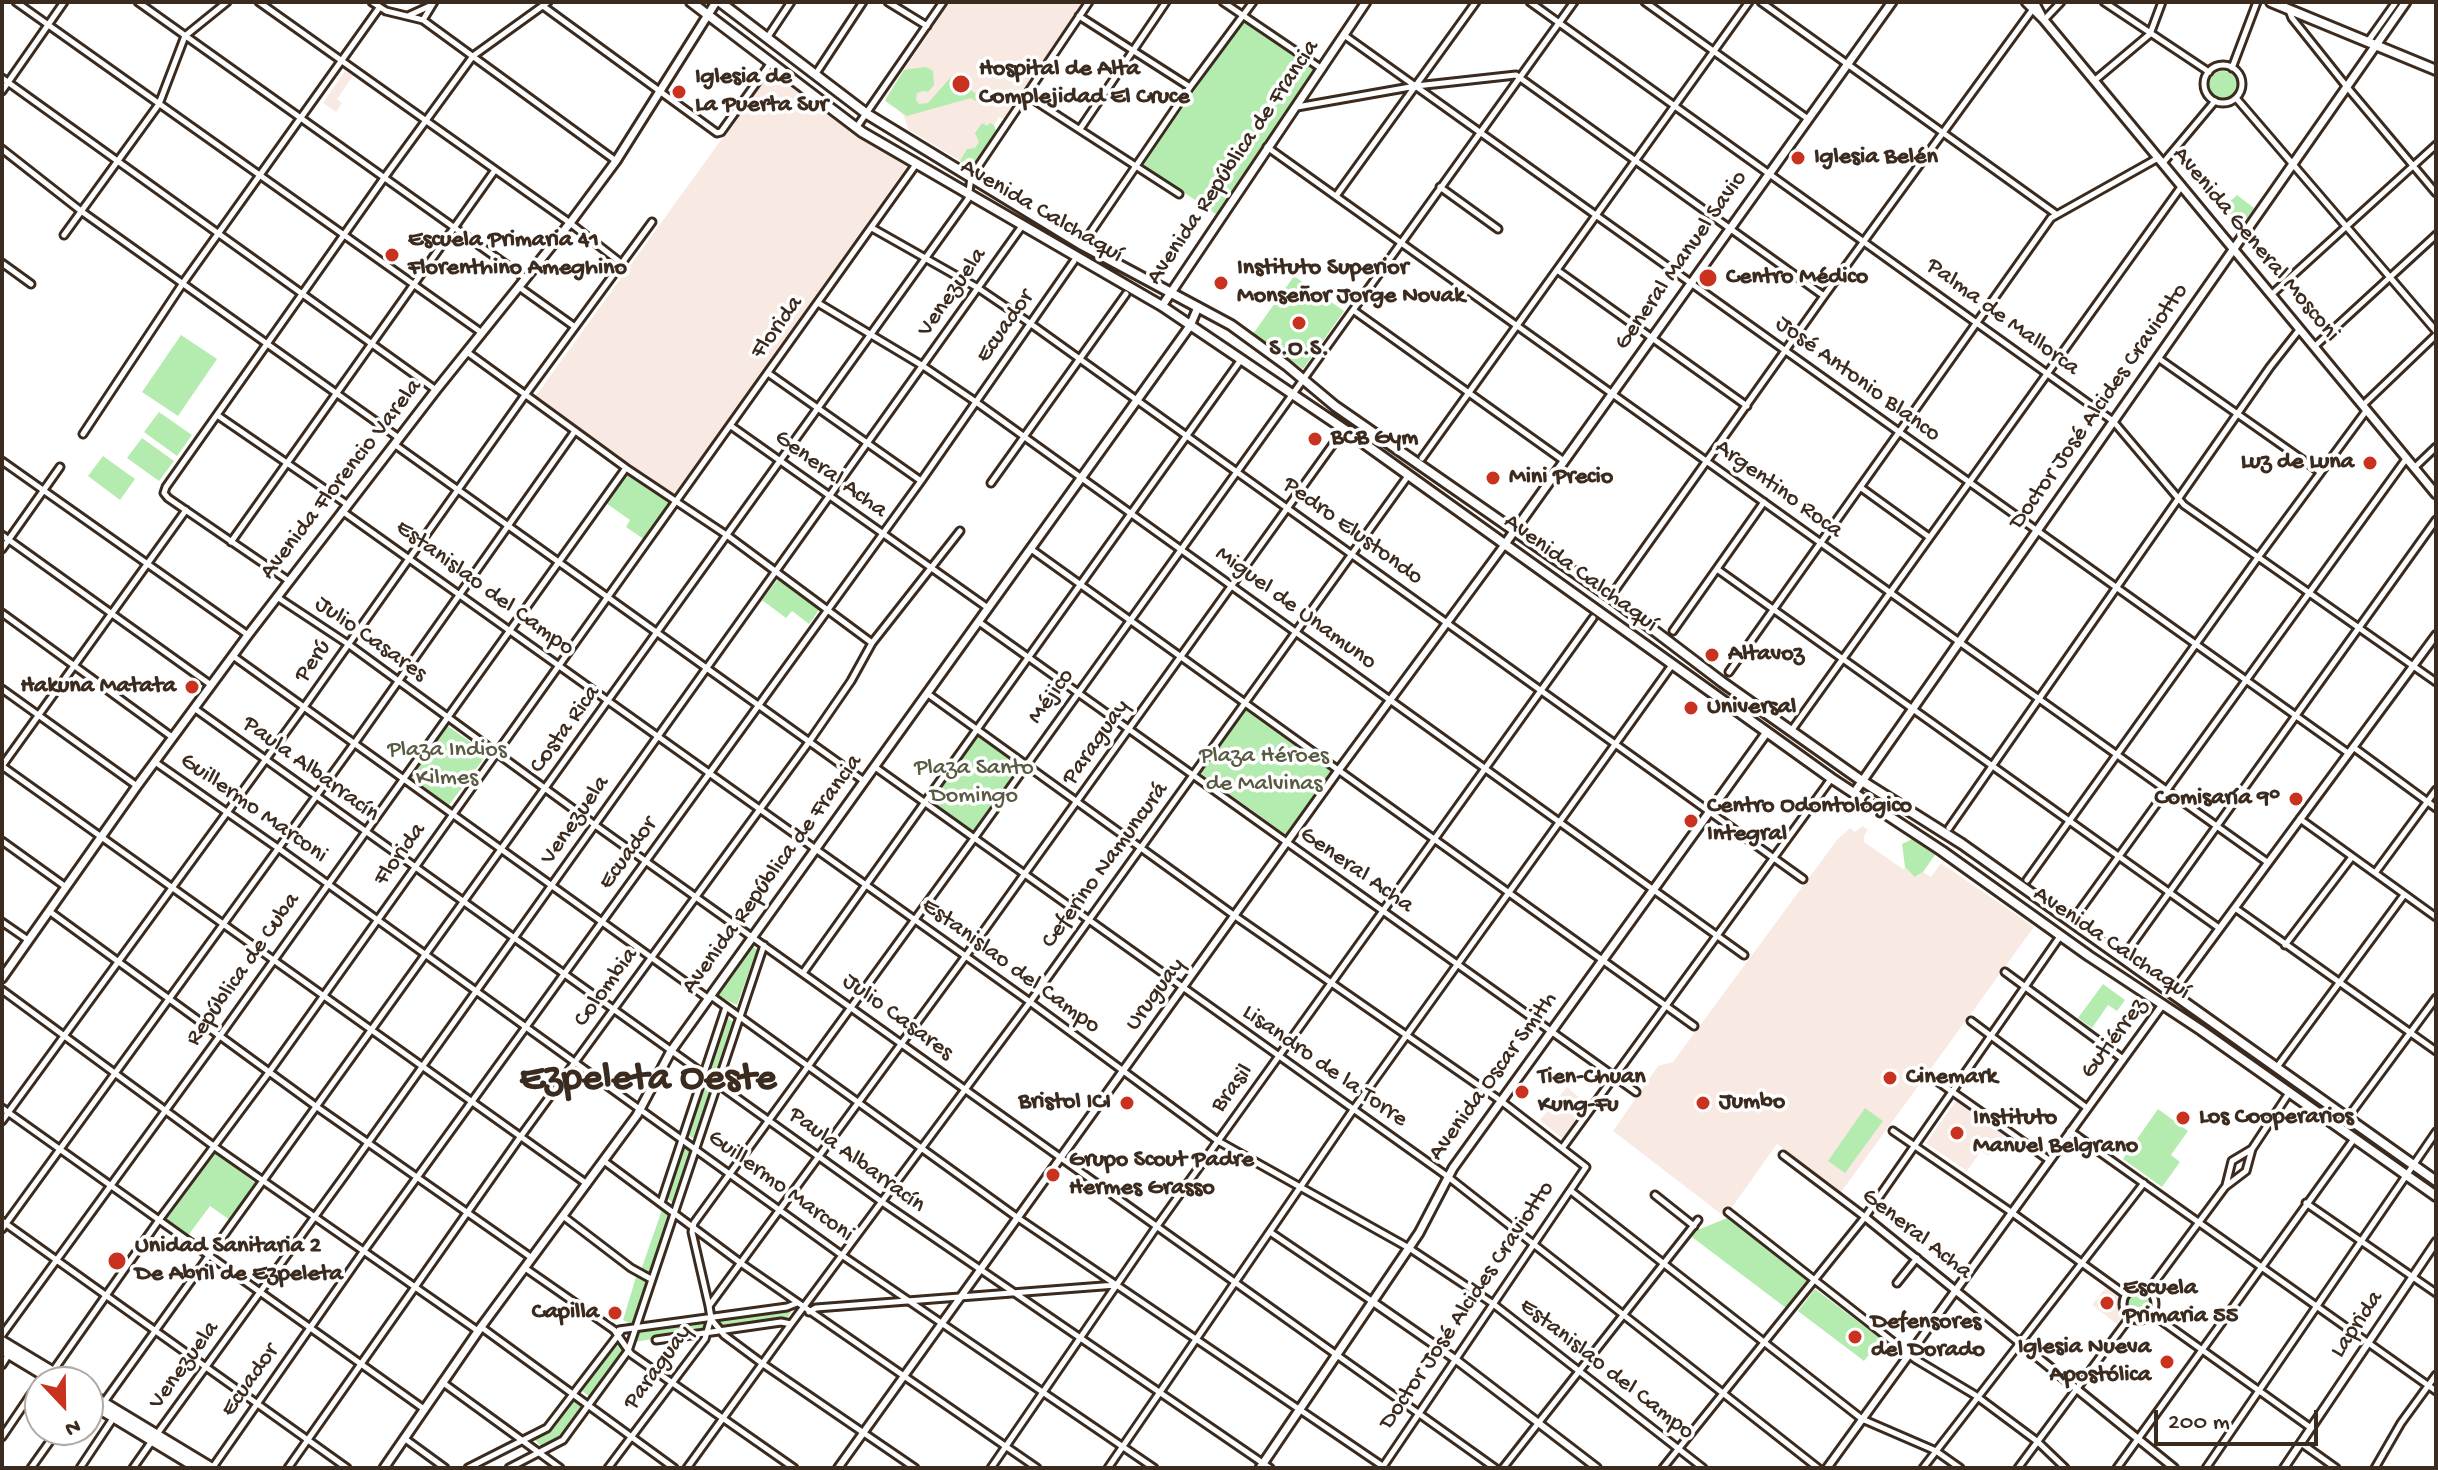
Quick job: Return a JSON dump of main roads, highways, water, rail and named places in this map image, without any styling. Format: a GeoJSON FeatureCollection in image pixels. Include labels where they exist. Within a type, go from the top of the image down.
{"type":"FeatureCollection","features":[{"type":"Feature","properties":{"kind":"main road","name":"Avenida Calchaquí"},"geometry":{"type":"LineString","coordinates":[[691,2],[714,6],[767,38],[867,114],[1082,245],[1231,325],[1303,378],[1335,406],[1610,597],[1771,725],[1831,778],[2163,1004],[2436,1196]]}},
{"type":"Feature","properties":{"kind":"main road","name":"Avenida República de Francia"},"geometry":{"type":"LineString","coordinates":[[1162,306],[1366,2]]}},
{"type":"Feature","properties":{"kind":"main road","name":"Avenida General Mosconi"},"geometry":{"type":"LineString","coordinates":[[2026,2],[2035,6],[2436,494]]}},
{"type":"Feature","properties":{"kind":"main road"},"geometry":{"type":"LineString","coordinates":[[2271,2],[2436,70]]}},
{"type":"Feature","properties":{"kind":"main road","name":"Doctor José Alcides Craviotto"},"geometry":{"type":"LineString","coordinates":[[1854,793],[2234,251],[2402,2]]}},
{"type":"Feature","properties":{"kind":"main road","name":"General Manuel Savio"},"geometry":{"type":"LineString","coordinates":[[1505,544],[1890,5]]}},
{"type":"Feature","properties":{"kind":"main road","name":"Avenida Calchaquí"},"geometry":{"type":"LineString","coordinates":[[714,6],[770,64],[856,128],[1162,306],[1344,429],[1673,665],[1771,725],[1791,731],[1887,798],[1890,795],[1895,797],[2436,1181]]}},
{"type":"Feature","properties":{"kind":"main road","name":"Avenida Florencio Varela"},"geometry":{"type":"LineString","coordinates":[[2,978],[248,635],[616,161],[714,6]]}},
{"type":"Feature","properties":{"kind":"main road","name":"Avenida República de Francia"},"geometry":{"type":"LineString","coordinates":[[384,1468],[479,1329],[641,1108],[671,1051],[1190,326],[1198,307]]}},
{"type":"Feature","properties":{"kind":"main road"},"geometry":{"type":"LineString","coordinates":[[1771,725],[1828,757]]}},
{"type":"Feature","properties":{"kind":"main road","name":"Avenida Oscar Smith"},"geometry":{"type":"LineString","coordinates":[[1264,1466],[1409,1248],[1447,1176],[1771,725]]}},
{"type":"Feature","properties":{"kind":"main road"},"geometry":{"type":"LineString","coordinates":[[1879,810],[1887,798]]}},
{"type":"Feature","properties":{"kind":"main road"},"geometry":{"type":"LineString","coordinates":[[2,1338],[39,1366]]}},
{"type":"Feature","properties":{"kind":"main road"},"geometry":{"type":"LineString","coordinates":[[6,1352],[34,1366]]}},
{"type":"Feature","properties":{"kind":"main road"},"geometry":{"type":"LineString","coordinates":[[104,1402],[191,1466]]}},
{"type":"Feature","properties":{"kind":"main road"},"geometry":{"type":"LineString","coordinates":[[104,1411],[212,1468]]}},
{"type":"Feature","properties":{"kind":"place","name":"Hospital de Alta Complejidad El Cruce"},"geometry":{"type":"Point","coordinates":[961,84]}},
{"type":"Feature","properties":{"kind":"place","name":"Iglesia de La Puerta Sur"},"geometry":{"type":"Point","coordinates":[679,92]}},
{"type":"Feature","properties":{"kind":"place","name":"Iglesia Belén"},"geometry":{"type":"Point","coordinates":[1798,158]}},
{"type":"Feature","properties":{"kind":"place","name":"Escuela Primaria 41 Florenthino Ameghino"},"geometry":{"type":"Point","coordinates":[392,255]}},
{"type":"Feature","properties":{"kind":"place","name":"Centro Médico"},"geometry":{"type":"Point","coordinates":[1708,278]}},
{"type":"Feature","properties":{"kind":"place","name":"Instituto Superior Monseñor Jorge Novak"},"geometry":{"type":"Point","coordinates":[1221,283]}},
{"type":"Feature","properties":{"kind":"place","name":"S.O.S."},"geometry":{"type":"Point","coordinates":[1299,323]}},
{"type":"Feature","properties":{"kind":"place","name":"BCB Gym"},"geometry":{"type":"Point","coordinates":[1315,439]}},
{"type":"Feature","properties":{"kind":"place","name":"Luz de Luna"},"geometry":{"type":"Point","coordinates":[2370,463]}},
{"type":"Feature","properties":{"kind":"place","name":"Mini Precio"},"geometry":{"type":"Point","coordinates":[1493,478]}},
{"type":"Feature","properties":{"kind":"place","name":"Altavoz"},"geometry":{"type":"Point","coordinates":[1712,655]}},
{"type":"Feature","properties":{"kind":"place","name":"Hakuna Matata"},"geometry":{"type":"Point","coordinates":[192,687]}},
{"type":"Feature","properties":{"kind":"place","name":"Universal"},"geometry":{"type":"Point","coordinates":[1691,708]}},
{"type":"Feature","properties":{"kind":"place","name":"Comisaría 9°"},"geometry":{"type":"Point","coordinates":[2296,799]}},
{"type":"Feature","properties":{"kind":"place","name":"Centro Odontológico Integral"},"geometry":{"type":"Point","coordinates":[1691,821]}},
{"type":"Feature","properties":{"kind":"place","name":"Cinemark"},"geometry":{"type":"Point","coordinates":[1890,1078]}},
{"type":"Feature","properties":{"kind":"place","name":"Tien-Chuan Kung-Fu"},"geometry":{"type":"Point","coordinates":[1522,1092]}},
{"type":"Feature","properties":{"kind":"place","name":"Bristol ICI"},"geometry":{"type":"Point","coordinates":[1127,1103]}},
{"type":"Feature","properties":{"kind":"place","name":"Jumbo"},"geometry":{"type":"Point","coordinates":[1703,1103]}},
{"type":"Feature","properties":{"kind":"place","name":"Los Cooperarios"},"geometry":{"type":"Point","coordinates":[2183,1118]}},
{"type":"Feature","properties":{"kind":"place","name":"Instituto Manuel Belgrano"},"geometry":{"type":"Point","coordinates":[1957,1133]}},
{"type":"Feature","properties":{"kind":"place","name":"Grupo Scout Padre Hermes Grasso"},"geometry":{"type":"Point","coordinates":[1053,1175]}},
{"type":"Feature","properties":{"kind":"place","name":"Unidad Sanitaria 2 De Abril de Ezpeleta"},"geometry":{"type":"Point","coordinates":[117,1261]}},
{"type":"Feature","properties":{"kind":"place","name":"Escuela Primaria 55"},"geometry":{"type":"Point","coordinates":[2107,1303]}},
{"type":"Feature","properties":{"kind":"place","name":"Capilla"},"geometry":{"type":"Point","coordinates":[615,1313]}},
{"type":"Feature","properties":{"kind":"place","name":"Defensores del Dorado"},"geometry":{"type":"Point","coordinates":[1855,1337]}},
{"type":"Feature","properties":{"kind":"place","name":"Iglesia Nueva Apostólica"},"geometry":{"type":"Point","coordinates":[2167,1362]}},
{"type":"Feature","properties":{"kind":"district","name":"Ezpeleta Oeste"},"geometry":{"type":"Point","coordinates":[648,1081]}},
{"type":"Feature","properties":{"kind":"park label","name":"Plaza Indios Kilmes"},"geometry":{"type":"Point","coordinates":[447,765]}},
{"type":"Feature","properties":{"kind":"park label","name":"Plaza Héroes de Malvinas"},"geometry":{"type":"Point","coordinates":[1264,771]}},
{"type":"Feature","properties":{"kind":"park label","name":"Plaza Santo Domingo"},"geometry":{"type":"Point","coordinates":[974,783]}}]}
